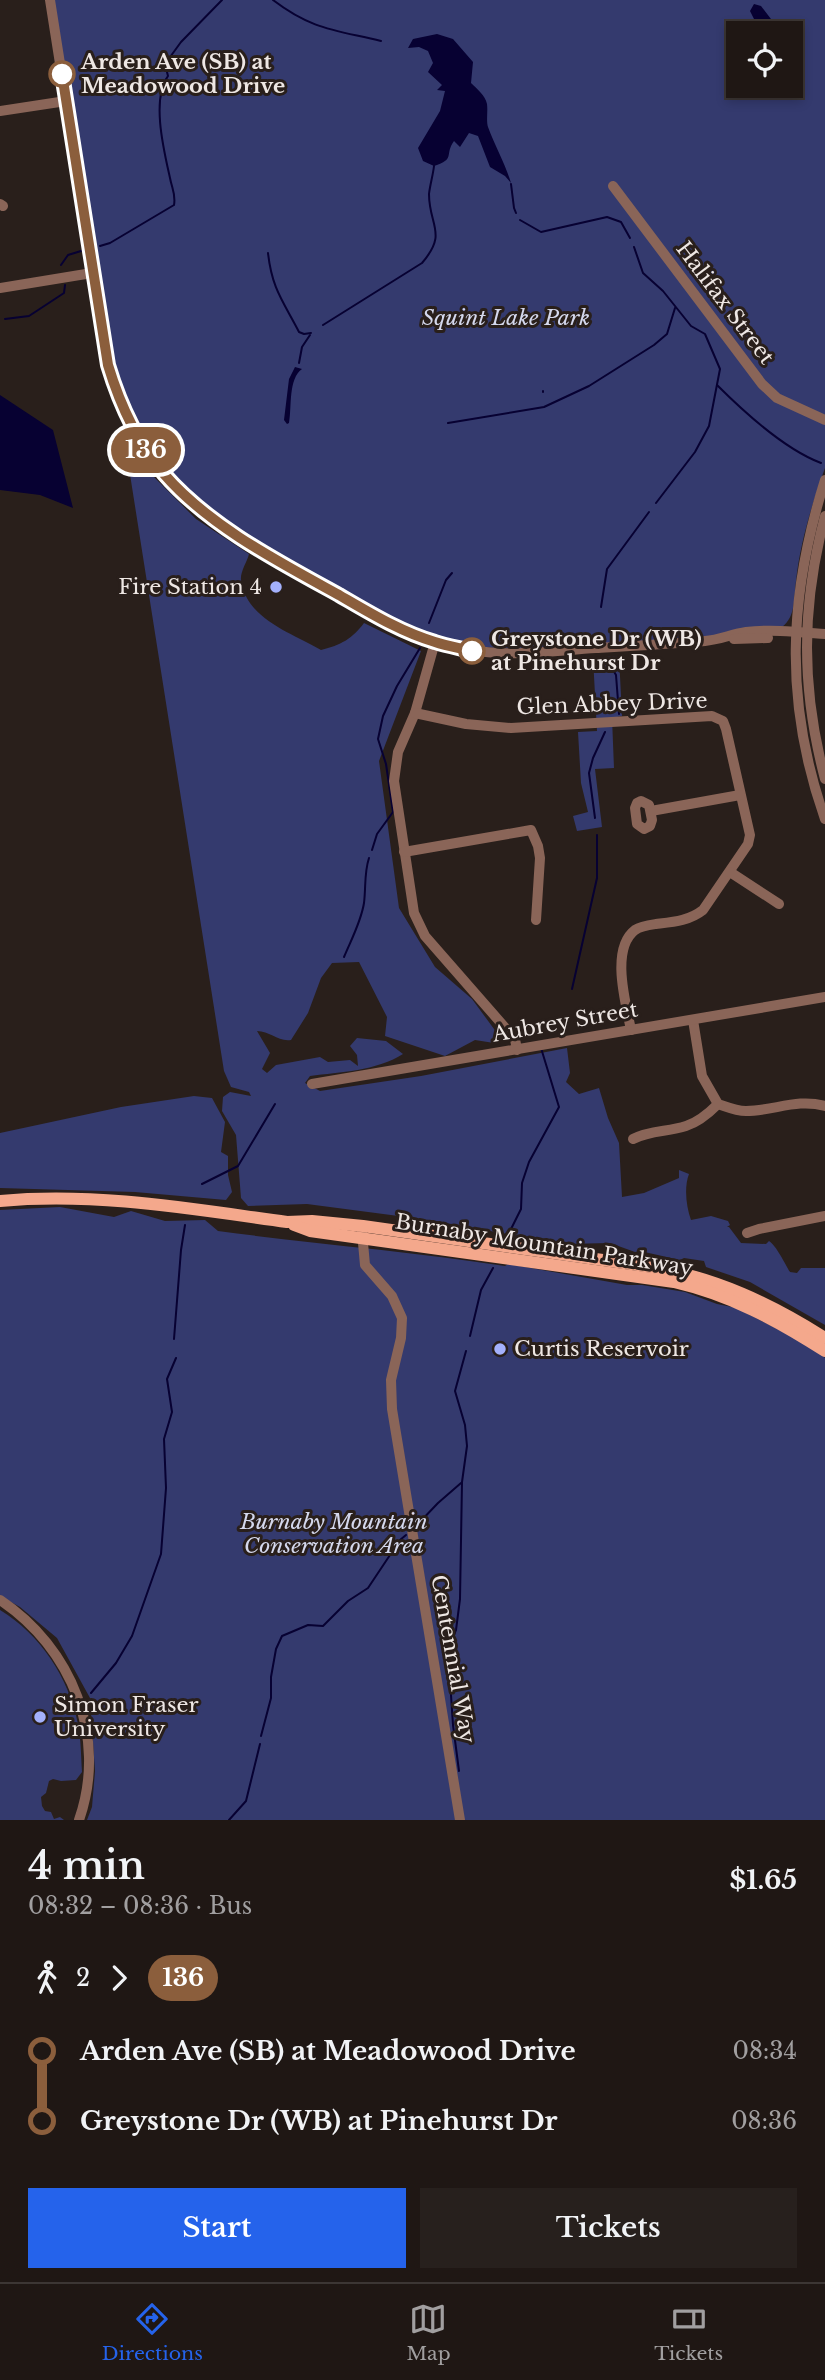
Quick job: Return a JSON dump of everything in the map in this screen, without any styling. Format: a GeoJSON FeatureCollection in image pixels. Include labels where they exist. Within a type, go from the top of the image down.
{"type":"FeatureCollection","features":[{"type":"Feature","properties":{"kind":"main road","name":"Burnaby Mountain Parkway"},"geometry":{"type":"LineString","coordinates":[[0,1201],[53,1197],[98,1199],[287,1222],[310,1231],[362,1232],[631,1263],[688,1274],[735,1289],[760,1300],[825,1338]]}},
{"type":"Feature","properties":{"kind":"main road","name":"Burnaby Mountain Parkway"},"geometry":{"type":"LineString","coordinates":[[362,1232],[684,1284],[740,1303],[772,1318],[825,1351]]}},
{"type":"Feature","properties":{"kind":"street"},"geometry":{"type":"LineString","coordinates":[[50,0],[92,273],[108,365],[115,389],[147,452],[200,510],[281,563],[393,625],[435,642],[472,651],[537,652],[726,638],[825,634]]}},
{"type":"Feature","properties":{"kind":"street"},"geometry":{"type":"LineString","coordinates":[[0,111],[66,101]]}},
{"type":"Feature","properties":{"kind":"street","name":"Halifax Street"},"geometry":{"type":"LineString","coordinates":[[613,186],[762,384],[777,398],[825,420]]}},
{"type":"Feature","properties":{"kind":"street"},"geometry":{"type":"LineString","coordinates":[[0,288],[92,273]]}},
{"type":"Feature","properties":{"kind":"street"},"geometry":{"type":"LineString","coordinates":[[825,481],[806,549],[795,676],[801,729],[825,819]]}},
{"type":"Feature","properties":{"kind":"street"},"geometry":{"type":"LineString","coordinates":[[825,516],[800,635],[809,703],[825,779]]}},
{"type":"Feature","properties":{"kind":"street"},"geometry":{"type":"LineString","coordinates":[[800,635],[825,640]]}},
{"type":"Feature","properties":{"kind":"street"},"geometry":{"type":"LineString","coordinates":[[435,642],[415,713],[398,752],[394,781],[414,913],[420,930],[515,1039],[517,1049]]}},
{"type":"Feature","properties":{"kind":"street","name":"Glen Abbey Drive"},"geometry":{"type":"LineString","coordinates":[[415,713],[466,724],[511,728],[712,716],[723,721],[750,835],[748,844],[730,872],[695,916],[636,929],[626,940],[621,965],[631,1030]]}},
{"type":"Feature","properties":{"kind":"street"},"geometry":{"type":"LineString","coordinates":[[651,811],[740,795]]}},
{"type":"Feature","properties":{"kind":"street"},"geometry":{"type":"LineString","coordinates":[[404,852],[531,830],[540,859],[536,920]]}},
{"type":"Feature","properties":{"kind":"street"},"geometry":{"type":"LineString","coordinates":[[730,872],[779,904]]}},
{"type":"Feature","properties":{"kind":"street","name":"Aubrey Street"},"geometry":{"type":"LineString","coordinates":[[312,1084],[825,997]]}},
{"type":"Feature","properties":{"kind":"street"},"geometry":{"type":"LineString","coordinates":[[693,1020],[702,1076],[718,1104],[746,1111],[798,1102],[825,1106]]}},
{"type":"Feature","properties":{"kind":"street"},"geometry":{"type":"LineString","coordinates":[[633,1139],[645,1133],[687,1126],[701,1120],[718,1104]]}},
{"type":"Feature","properties":{"kind":"street"},"geometry":{"type":"LineString","coordinates":[[747,1233],[759,1228],[825,1216]]}},
{"type":"Feature","properties":{"kind":"street","name":"Centennial Way"},"geometry":{"type":"LineString","coordinates":[[362,1232],[365,1265],[392,1296],[402,1318],[401,1338],[391,1380],[392,1409],[460,1820]]}},
{"type":"Feature","properties":{"kind":"street"},"geometry":{"type":"LineString","coordinates":[[0,1600],[32,1625],[57,1654],[77,1693],[84,1718],[90,1765],[79,1820]]}},
{"type":"Feature","properties":{"kind":"green space","name":"Squint Lake Park"},"geometry":{"type":"Polygon","coordinates":[[[54,0],[825,0],[825,468],[804,538],[792,612],[782,627],[713,636],[521,649],[479,647],[422,632],[384,616],[222,522],[194,498],[156,458],[136,427],[111,358],[54,0]]]}},
{"type":"Feature","properties":{"kind":"green space"},"geometry":{"type":"Polygon","coordinates":[[[126,449],[196,519],[249,554],[241,577],[245,594],[261,615],[272,623],[321,650],[346,641],[364,623],[421,651],[379,761],[399,908],[435,967],[472,999],[494,1029],[504,1037],[494,1043],[475,1040],[445,1056],[385,1036],[387,1017],[359,962],[332,963],[321,978],[308,1013],[291,1040],[257,1031],[270,1053],[262,1069],[267,1073],[276,1065],[320,1057],[328,1062],[350,1060],[358,1066],[357,1055],[350,1046],[357,1038],[386,1041],[403,1054],[370,1067],[310,1076],[305,1083],[320,1091],[421,1076],[567,1048],[570,1073],[566,1082],[579,1094],[599,1088],[619,1143],[622,1197],[644,1193],[679,1178],[679,1170],[689,1174],[686,1197],[691,1220],[711,1216],[728,1221],[730,1225],[727,1227],[741,1243],[766,1244],[769,1241],[790,1272],[797,1273],[801,1268],[825,1268],[825,1325],[750,1282],[706,1267],[704,1261],[684,1258],[680,1260],[635,1252],[610,1243],[564,1244],[429,1220],[307,1204],[248,1206],[241,1198],[236,1135],[222,1111],[223,1097],[230,1092],[251,1096],[249,1092],[231,1087],[224,1071],[126,449]]]}},
{"type":"Feature","properties":{"kind":"green space"},"geometry":{"type":"Polygon","coordinates":[[[619,656],[622,716],[612,718],[614,768],[595,769],[602,827],[577,831],[573,816],[588,812],[581,783],[578,732],[597,731],[593,658],[619,656]]]}},
{"type":"Feature","properties":{"kind":"green space"},"geometry":{"type":"Polygon","coordinates":[[[194,1096],[212,1098],[225,1122],[221,1152],[228,1156],[232,1192],[226,1200],[135,1192],[0,1188],[0,1133],[121,1107],[194,1096]]]}},
{"type":"Feature","properties":{"kind":"green space","name":"Burnaby Mountain Conservation Area"},"geometry":{"type":"Polygon","coordinates":[[[60,1207],[114,1217],[131,1211],[165,1221],[205,1220],[218,1231],[505,1266],[508,1264],[627,1285],[685,1292],[737,1308],[819,1351],[825,1358],[825,1820],[87,1820],[92,1807],[95,1771],[90,1698],[57,1638],[20,1607],[0,1596],[0,1210],[60,1207]]]}},
{"type":"Feature","properties":{"kind":"green space","name":"Simon Fraser University"},"geometry":{"type":"Polygon","coordinates":[[[0,1610],[28,1631],[40,1644],[60,1674],[74,1707],[80,1736],[82,1772],[76,1780],[49,1781],[46,1793],[41,1797],[45,1811],[51,1812],[54,1819],[60,1817],[64,1820],[0,1820],[0,1610]]]}},
{"type":"Feature","properties":{"kind":"shaded area"},"geometry":{"type":"Polygon","coordinates":[[[754,4],[761,6],[772,21],[754,21],[750,11],[754,4]]]}},
{"type":"Feature","properties":{"kind":"shaded area"},"geometry":{"type":"Polygon","coordinates":[[[437,34],[453,39],[473,62],[471,83],[486,101],[488,127],[511,183],[490,167],[478,136],[469,133],[460,147],[454,141],[445,161],[434,166],[423,161],[418,148],[440,111],[445,91],[437,90],[442,85],[428,72],[433,63],[428,51],[419,47],[408,48],[413,39],[437,34]]]}},
{"type":"Feature","properties":{"kind":"shaded area"},"geometry":{"type":"Polygon","coordinates":[[[295,367],[302,369],[294,379],[287,424],[284,420],[289,379],[295,367]]]}},
{"type":"Feature","properties":{"kind":"shaded area"},"geometry":{"type":"Polygon","coordinates":[[[0,395],[53,430],[73,508],[40,495],[0,490],[0,395]]]}},
{"type":"Feature","properties":{"kind":"waterway"},"geometry":{"type":"LineString","coordinates":[[100,246],[110,243],[174,205],[160,126],[160,98],[168,76],[165,64],[181,42],[222,0]]}},
{"type":"Feature","properties":{"kind":"waterway"},"geometry":{"type":"LineString","coordinates":[[273,0],[312,23],[381,41]]}},
{"type":"Feature","properties":{"kind":"waterway"},"geometry":{"type":"LineString","coordinates":[[323,325],[422,263],[430,253],[436,236],[429,194],[434,166]]}},
{"type":"Feature","properties":{"kind":"waterway"},"geometry":{"type":"LineString","coordinates":[[511,184],[516,213]]}},
{"type":"Feature","properties":{"kind":"waterway"},"geometry":{"type":"LineString","coordinates":[[520,220],[541,232],[607,217],[621,222],[630,238]]}},
{"type":"Feature","properties":{"kind":"waterway"},"geometry":{"type":"LineString","coordinates":[[634,247],[643,273],[663,291],[691,326],[705,334],[720,369],[709,426],[695,452],[656,503]]}},
{"type":"Feature","properties":{"kind":"waterway"},"geometry":{"type":"LineString","coordinates":[[61,265],[68,255],[81,251]]}},
{"type":"Feature","properties":{"kind":"waterway"},"geometry":{"type":"LineString","coordinates":[[268,253],[272,276],[283,303],[299,332],[311,333]]}},
{"type":"Feature","properties":{"kind":"waterway"},"geometry":{"type":"LineString","coordinates":[[5,319],[29,316],[64,293],[65,285]]}},
{"type":"Feature","properties":{"kind":"waterway"},"geometry":{"type":"LineString","coordinates":[[448,423],[544,407],[589,386],[667,334],[675,308]]}},
{"type":"Feature","properties":{"kind":"waterway"},"geometry":{"type":"LineString","coordinates":[[299,363],[302,347],[310,335]]}},
{"type":"Feature","properties":{"kind":"waterway"},"geometry":{"type":"LineString","coordinates":[[717,385],[779,440],[821,463]]}},
{"type":"Feature","properties":{"kind":"waterway"},"geometry":{"type":"LineString","coordinates":[[601,607],[607,569],[649,512]]}},
{"type":"Feature","properties":{"kind":"waterway"},"geometry":{"type":"LineString","coordinates":[[429,623],[446,580],[452,573]]}},
{"type":"Feature","properties":{"kind":"waterway"},"geometry":{"type":"LineString","coordinates":[[372,850],[377,834],[393,812],[386,764],[378,739],[383,716],[420,648]]}},
{"type":"Feature","properties":{"kind":"waterway"},"geometry":{"type":"LineString","coordinates":[[609,663],[616,675],[619,714]]}},
{"type":"Feature","properties":{"kind":"waterway"},"geometry":{"type":"LineString","coordinates":[[595,818],[589,773],[605,732]]}},
{"type":"Feature","properties":{"kind":"waterway"},"geometry":{"type":"LineString","coordinates":[[572,989],[597,878],[597,835]]}},
{"type":"Feature","properties":{"kind":"waterway"},"geometry":{"type":"LineString","coordinates":[[344,957],[363,910],[369,858]]}},
{"type":"Feature","properties":{"kind":"waterway"},"geometry":{"type":"LineString","coordinates":[[508,1235],[521,1209],[522,1183],[529,1162],[559,1107],[541,1048]]}},
{"type":"Feature","properties":{"kind":"waterway"},"geometry":{"type":"LineString","coordinates":[[202,1184],[238,1166],[275,1104]]}},
{"type":"Feature","properties":{"kind":"waterway"},"geometry":{"type":"LineString","coordinates":[[174,1339],[185,1225]]}},
{"type":"Feature","properties":{"kind":"waterway"},"geometry":{"type":"LineString","coordinates":[[470,1336],[481,1290],[493,1268]]}},
{"type":"Feature","properties":{"kind":"waterway"},"geometry":{"type":"LineString","coordinates":[[459,1771],[448,1650],[456,1630],[460,1599],[462,1482],[467,1446],[465,1425],[455,1391],[466,1351]]}},
{"type":"Feature","properties":{"kind":"waterway"},"geometry":{"type":"LineString","coordinates":[[91,1693],[116,1663],[132,1636],[161,1554],[166,1488],[164,1439],[172,1412],[167,1379],[176,1358]]}},
{"type":"Feature","properties":{"kind":"waterway"},"geometry":{"type":"LineString","coordinates":[[417,1525],[461,1483]]}},
{"type":"Feature","properties":{"kind":"waterway"},"geometry":{"type":"LineString","coordinates":[[261,1736],[271,1698],[271,1677],[276,1649],[282,1636],[308,1625],[323,1626],[348,1601],[368,1588],[406,1535]]}},
{"type":"Feature","properties":{"kind":"waterway"},"geometry":{"type":"LineString","coordinates":[[229,1820],[246,1801],[260,1744]]}},
{"type":"Feature","properties":{"kind":"bus line","name":"136"},"geometry":{"type":"LineString","coordinates":[[62,74],[108,365],[115,389],[147,452],[200,510],[281,563],[393,625],[435,642],[472,651]]}},
{"type":"Feature","properties":{"kind":"place","name":"Arden Ave (SB) at Meadowood Drive"},"geometry":{"type":"Point","coordinates":[62,74]}},
{"type":"Feature","properties":{"kind":"place","name":"Fire Station 4"},"geometry":{"type":"Point","coordinates":[276,587]}},
{"type":"Feature","properties":{"kind":"place","name":"Greystone Dr (WB) at Pinehurst Dr"},"geometry":{"type":"Point","coordinates":[472,651]}},
{"type":"Feature","properties":{"kind":"place","name":"Curtis Reservoir"},"geometry":{"type":"Point","coordinates":[500,1349]}},
{"type":"Feature","properties":{"kind":"place","name":"Simon Fraser University"},"geometry":{"type":"Point","coordinates":[40,1717]}}]}
